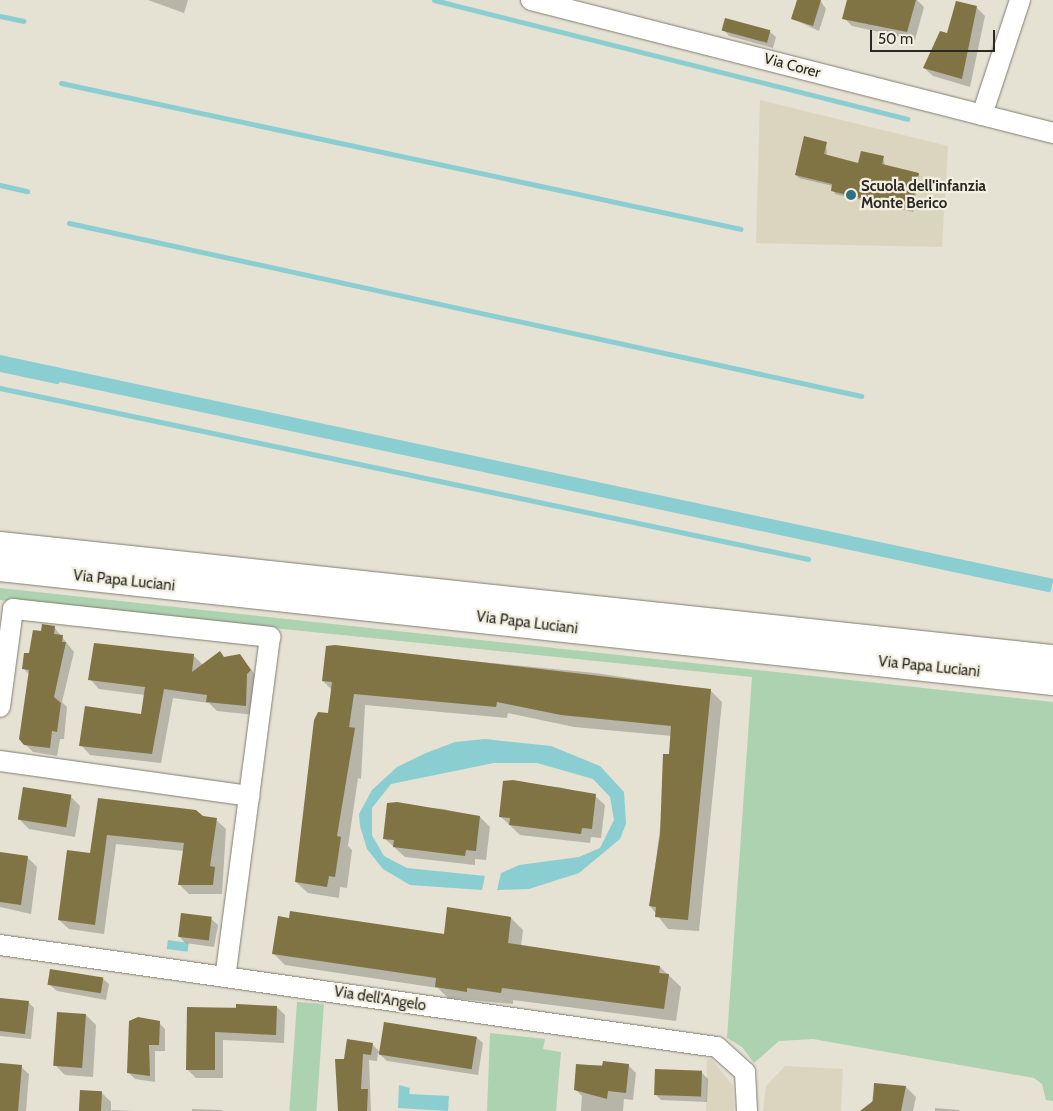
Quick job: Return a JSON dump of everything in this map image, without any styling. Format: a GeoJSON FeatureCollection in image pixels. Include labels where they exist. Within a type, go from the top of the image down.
{"type":"FeatureCollection","features":[{"type":"Feature","properties":{"kind":"main road","name":"Via Papa Luciani"},"geometry":{"type":"LineString","coordinates":[[0,546],[1053,659]]}},
{"type":"Feature","properties":{"kind":"main road","name":"Via Papa Luciani"},"geometry":{"type":"LineString","coordinates":[[0,567],[1053,681]]}},
{"type":"Feature","properties":{"kind":"street","name":"Via Corer"},"geometry":{"type":"LineString","coordinates":[[531,0],[1053,133]]}},
{"type":"Feature","properties":{"kind":"street"},"geometry":{"type":"LineString","coordinates":[[982,115],[1020,0]]}},
{"type":"Feature","properties":{"kind":"street"},"geometry":{"type":"LineString","coordinates":[[0,707],[13,609],[270,637],[225,977]]}},
{"type":"Feature","properties":{"kind":"street"},"geometry":{"type":"LineString","coordinates":[[0,762],[250,796]]}},
{"type":"Feature","properties":{"kind":"street","name":"Via dell'Angelo"},"geometry":{"type":"LineString","coordinates":[[0,945],[696,1043],[724,1050],[747,1077],[747,1111]]}},
{"type":"Feature","properties":{"kind":"shaded area","name":"Scuola dell'infanzia Monte Berico"},"geometry":{"type":"Polygon","coordinates":[[[760,100],[948,146],[942,247],[756,243],[760,100]]]}},
{"type":"Feature","properties":{"kind":"shaded area"},"geometry":{"type":"Polygon","coordinates":[[[707,1059],[712,1059],[733,1086],[734,1111],[706,1111],[707,1059]]]}},
{"type":"Feature","properties":{"kind":"shaded area"},"geometry":{"type":"Polygon","coordinates":[[[785,1066],[843,1069],[841,1111],[763,1111],[766,1086],[785,1066]]]}},
{"type":"Feature","properties":{"kind":"green space"},"geometry":{"type":"Polygon","coordinates":[[[0,588],[1053,702],[1053,1101],[1046,1100],[1042,1084],[1034,1078],[813,1039],[779,1041],[754,1063],[742,1047],[727,1038],[752,677],[0,600],[0,588]]]}},
{"type":"Feature","properties":{"kind":"green space"},"geometry":{"type":"Polygon","coordinates":[[[297,1002],[324,1004],[316,1111],[289,1111],[297,1002]]]}},
{"type":"Feature","properties":{"kind":"green space"},"geometry":{"type":"Polygon","coordinates":[[[490,1033],[545,1039],[543,1049],[561,1052],[556,1111],[487,1111],[490,1033]]]}},
{"type":"Feature","properties":{"kind":"water"},"geometry":{"type":"Polygon","coordinates":[[[0,355],[1053,579],[1051,593],[0,369],[0,355]]]}},
{"type":"Feature","properties":{"kind":"water"},"geometry":{"type":"Polygon","coordinates":[[[485,739],[551,746],[600,766],[624,792],[626,824],[620,839],[579,873],[529,889],[497,890],[501,873],[519,865],[579,857],[600,848],[614,820],[610,797],[593,779],[537,763],[494,763],[391,784],[372,808],[372,835],[384,856],[407,868],[485,876],[482,890],[410,885],[383,869],[367,849],[360,826],[359,814],[372,790],[397,767],[426,753],[455,742],[485,739]]]}},
{"type":"Feature","properties":{"kind":"water"},"geometry":{"type":"Polygon","coordinates":[[[168,940],[189,943],[188,952],[167,949],[168,940]]]}},
{"type":"Feature","properties":{"kind":"water"},"geometry":{"type":"Polygon","coordinates":[[[399,1085],[410,1088],[409,1094],[449,1096],[448,1111],[398,1108],[399,1085]]]}},
{"type":"Feature","properties":{"kind":"building"},"geometry":{"type":"Polygon","coordinates":[[[797,0],[821,0],[813,26],[791,19],[797,0]]]}},
{"type":"Feature","properties":{"kind":"building"},"geometry":{"type":"Polygon","coordinates":[[[847,0],[916,0],[907,32],[842,19],[847,0]]]}},
{"type":"Feature","properties":{"kind":"building"},"geometry":{"type":"Polygon","coordinates":[[[956,1],[977,6],[962,79],[923,68],[940,31],[947,33],[956,1]]]}},
{"type":"Feature","properties":{"kind":"building"},"geometry":{"type":"Polygon","coordinates":[[[725,18],[770,30],[767,43],[722,31],[725,18]]]}},
{"type":"Feature","properties":{"kind":"building"},"geometry":{"type":"Polygon","coordinates":[[[804,136],[827,142],[824,154],[858,163],[861,151],[884,156],[882,164],[919,173],[911,210],[831,191],[832,184],[795,175],[804,136]]]}},
{"type":"Feature","properties":{"kind":"building"},"geometry":{"type":"Polygon","coordinates":[[[42,624],[55,626],[54,634],[63,635],[62,642],[66,642],[54,697],[61,703],[57,732],[52,731],[50,748],[24,745],[19,739],[29,670],[22,669],[24,653],[29,653],[33,630],[41,631],[42,624]]]}},
{"type":"Feature","properties":{"kind":"building"},"geometry":{"type":"Polygon","coordinates":[[[94,643],[194,654],[192,672],[220,651],[224,657],[240,654],[251,670],[247,674],[246,706],[206,702],[207,695],[164,689],[152,754],[79,746],[85,706],[141,714],[145,687],[88,680],[94,643]]]}},
{"type":"Feature","properties":{"kind":"building"},"geometry":{"type":"Polygon","coordinates":[[[335,645],[711,689],[688,920],[655,917],[656,907],[649,906],[660,835],[663,754],[669,754],[671,726],[561,715],[497,702],[496,707],[354,694],[349,727],[355,728],[337,836],[341,837],[335,877],[329,876],[327,887],[295,882],[314,720],[318,712],[328,713],[332,682],[322,681],[326,646],[335,645]]]}},
{"type":"Feature","properties":{"kind":"building"},"geometry":{"type":"Polygon","coordinates":[[[513,780],[596,794],[592,829],[582,828],[581,834],[509,825],[510,818],[499,817],[503,781],[513,780]]]}},
{"type":"Feature","properties":{"kind":"building"},"geometry":{"type":"Polygon","coordinates":[[[23,787],[71,795],[66,827],[18,820],[23,787]]]}},
{"type":"Feature","properties":{"kind":"building"},"geometry":{"type":"Polygon","coordinates":[[[98,798],[196,810],[203,816],[217,818],[210,866],[215,867],[213,885],[178,885],[184,843],[107,835],[95,925],[58,920],[67,850],[90,853],[98,798]]]}},
{"type":"Feature","properties":{"kind":"building"},"geometry":{"type":"Polygon","coordinates":[[[397,802],[480,816],[476,851],[466,850],[465,856],[393,847],[394,840],[383,839],[387,803],[397,802]]]}},
{"type":"Feature","properties":{"kind":"building"},"geometry":{"type":"Polygon","coordinates":[[[0,852],[28,856],[21,905],[0,902],[0,852]]]}},
{"type":"Feature","properties":{"kind":"building"},"geometry":{"type":"Polygon","coordinates":[[[447,907],[511,917],[508,943],[660,966],[659,973],[669,974],[664,1009],[502,988],[501,993],[467,988],[467,992],[435,987],[436,978],[272,954],[278,916],[289,918],[290,911],[444,934],[447,907]]]}},
{"type":"Feature","properties":{"kind":"building"},"geometry":{"type":"Polygon","coordinates":[[[181,913],[212,917],[209,941],[178,937],[181,913]]]}},
{"type":"Feature","properties":{"kind":"building"},"geometry":{"type":"Polygon","coordinates":[[[50,969],[103,977],[101,993],[47,985],[50,969]]]}},
{"type":"Feature","properties":{"kind":"building"},"geometry":{"type":"Polygon","coordinates":[[[0,998],[29,1001],[25,1034],[0,1031],[0,998]]]}},
{"type":"Feature","properties":{"kind":"building"},"geometry":{"type":"Polygon","coordinates":[[[236,1004],[277,1006],[276,1035],[215,1032],[215,1070],[186,1070],[187,1007],[236,1008],[236,1004]]]}},
{"type":"Feature","properties":{"kind":"building"},"geometry":{"type":"Polygon","coordinates":[[[57,1012],[86,1014],[82,1068],[53,1066],[57,1012]]]}},
{"type":"Feature","properties":{"kind":"building"},"geometry":{"type":"Polygon","coordinates":[[[138,1017],[160,1021],[159,1045],[149,1045],[150,1076],[127,1073],[129,1021],[138,1017]]]}},
{"type":"Feature","properties":{"kind":"building"},"geometry":{"type":"Polygon","coordinates":[[[384,1022],[477,1037],[472,1069],[379,1055],[384,1022]]]}},
{"type":"Feature","properties":{"kind":"building"},"geometry":{"type":"Polygon","coordinates":[[[347,1039],[373,1043],[371,1055],[363,1054],[361,1089],[368,1089],[367,1111],[338,1111],[335,1059],[344,1059],[347,1039]]]}},
{"type":"Feature","properties":{"kind":"building"},"geometry":{"type":"Polygon","coordinates":[[[603,1061],[629,1064],[626,1093],[608,1091],[607,1099],[574,1090],[576,1064],[602,1066],[603,1061]]]}},
{"type":"Feature","properties":{"kind":"building"},"geometry":{"type":"Polygon","coordinates":[[[0,1063],[22,1065],[18,1111],[0,1111],[0,1063]]]}},
{"type":"Feature","properties":{"kind":"building"},"geometry":{"type":"Polygon","coordinates":[[[655,1069],[702,1071],[701,1097],[654,1095],[655,1069]]]}},
{"type":"Feature","properties":{"kind":"building"},"geometry":{"type":"Polygon","coordinates":[[[874,1083],[906,1086],[901,1111],[860,1111],[873,1101],[874,1083]]]}},
{"type":"Feature","properties":{"kind":"building"},"geometry":{"type":"Polygon","coordinates":[[[80,1090],[102,1091],[101,1111],[79,1111],[80,1090]]]}},
{"type":"Feature","properties":{"kind":"waterway"},"geometry":{"type":"LineString","coordinates":[[434,0],[907,119]]}},
{"type":"Feature","properties":{"kind":"waterway"},"geometry":{"type":"LineString","coordinates":[[0,16],[23,21]]}},
{"type":"Feature","properties":{"kind":"waterway"},"geometry":{"type":"LineString","coordinates":[[61,83],[741,229]]}},
{"type":"Feature","properties":{"kind":"waterway"},"geometry":{"type":"LineString","coordinates":[[0,185],[27,191]]}},
{"type":"Feature","properties":{"kind":"waterway"},"geometry":{"type":"LineString","coordinates":[[69,223],[861,396]]}},
{"type":"Feature","properties":{"kind":"waterway"},"geometry":{"type":"LineString","coordinates":[[0,369],[57,381]]}},
{"type":"Feature","properties":{"kind":"waterway"},"geometry":{"type":"LineString","coordinates":[[0,388],[808,559]]}},
{"type":"Feature","properties":{"kind":"place","name":"Scuola dell'infanzia Monte Berico"},"geometry":{"type":"Point","coordinates":[851,195]}}]}
